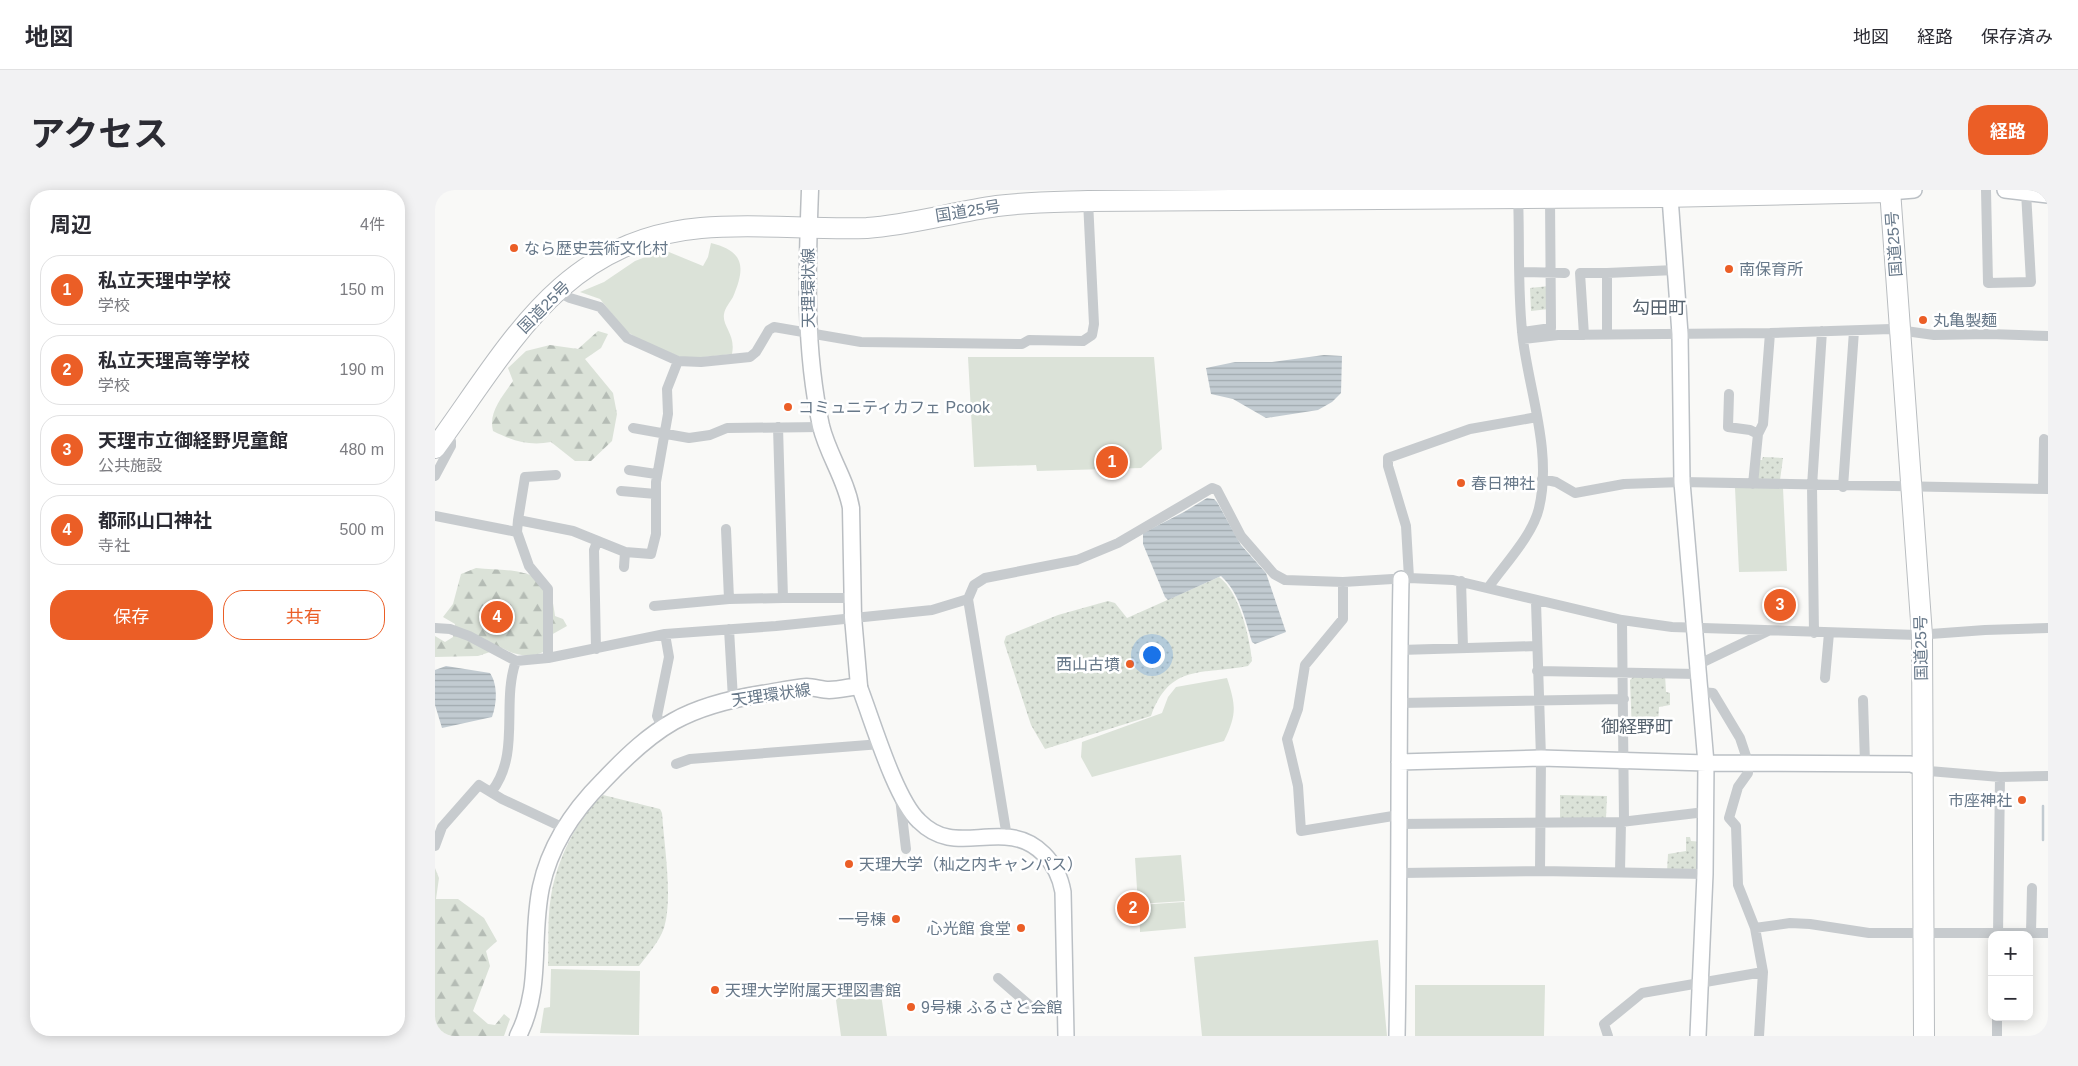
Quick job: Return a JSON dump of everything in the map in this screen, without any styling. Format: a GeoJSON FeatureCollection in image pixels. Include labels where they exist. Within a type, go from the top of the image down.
{"type":"FeatureCollection","features":[{"type":"Feature","properties":{"kind":"highway","name":"国道25号"},"geometry":{"type":"LineString","coordinates":[[440,442],[508,345],[555,291],[589,265],[617,250],[674,232],[701,228],[808,226],[867,228],[998,206],[1088,201],[1518,194],[1550,198],[1595,194],[1665,195],[1890,191],[1922,635],[1923,1036]]}},
{"type":"Feature","properties":{"kind":"main road","name":"天理環状線"},"geometry":{"type":"LineString","coordinates":[[518,1036],[528,1017],[535,983],[540,889],[545,870],[564,828],[581,804],[623,760],[662,727],[696,710],[733,699],[806,687],[830,690],[859,686],[852,598],[850,499],[830,455],[821,427],[810,369],[808,226],[810,190]]}},
{"type":"Feature","properties":{"kind":"street"},"geometry":{"type":"LineString","coordinates":[[1890,191],[1914,190]]}},
{"type":"Feature","properties":{"kind":"street"},"geometry":{"type":"LineString","coordinates":[[1987,190],[1988,283],[2031,282],[2026,192]]}},
{"type":"Feature","properties":{"kind":"street"},"geometry":{"type":"LineString","coordinates":[[2005,190],[2048,195]]}},
{"type":"Feature","properties":{"kind":"street"},"geometry":{"type":"LineString","coordinates":[[1488,588],[1535,521],[1539,508],[1542,479],[1537,416],[1523,335],[1518,194]]}},
{"type":"Feature","properties":{"kind":"street"},"geometry":{"type":"LineString","coordinates":[[1665,195],[1675,270],[1679,334],[1682,482],[1705,762],[1705,874],[1698,1036]]}},
{"type":"Feature","properties":{"kind":"street"},"geometry":{"type":"LineString","coordinates":[[1523,335],[1551,328],[1550,198]]}},
{"type":"Feature","properties":{"kind":"street"},"geometry":{"type":"LineString","coordinates":[[555,291],[570,298],[600,307],[627,338],[678,361],[701,362],[750,357],[757,352],[769,330],[774,328],[861,342],[1023,344],[1029,340],[1083,342],[1091,335],[1094,324],[1088,201]]}},
{"type":"Feature","properties":{"kind":"street"},"geometry":{"type":"LineString","coordinates":[[1584,335],[1581,273],[1675,270]]}},
{"type":"Feature","properties":{"kind":"street"},"geometry":{"type":"LineString","coordinates":[[1520,272],[1565,273]]}},
{"type":"Feature","properties":{"kind":"street"},"geometry":{"type":"LineString","coordinates":[[1607,273],[1607,334]]}},
{"type":"Feature","properties":{"kind":"street"},"geometry":{"type":"LineString","coordinates":[[1523,335],[1770,334],[1900,330],[1934,335],[2048,336]]}},
{"type":"Feature","properties":{"kind":"street"},"geometry":{"type":"LineString","coordinates":[[1814,633],[1811,486],[1822,331]]}},
{"type":"Feature","properties":{"kind":"street"},"geometry":{"type":"LineString","coordinates":[[1843,486],[1854,331]]}},
{"type":"Feature","properties":{"kind":"street"},"geometry":{"type":"LineString","coordinates":[[1753,484],[1757,434],[1763,424],[1770,334]]}},
{"type":"Feature","properties":{"kind":"street"},"geometry":{"type":"LineString","coordinates":[[518,520],[573,531],[625,552],[651,554],[656,534],[656,474],[668,414],[667,389],[678,361]]}},
{"type":"Feature","properties":{"kind":"street"},"geometry":{"type":"LineString","coordinates":[[1729,394],[1728,427],[1750,430],[1757,434]]}},
{"type":"Feature","properties":{"kind":"street"},"geometry":{"type":"LineString","coordinates":[[1397,1036],[1401,873],[1399,703],[1406,526],[1388,466],[1388,458],[1470,429],[1537,416]]}},
{"type":"Feature","properties":{"kind":"street"},"geometry":{"type":"LineString","coordinates":[[778,427],[783,598]]}},
{"type":"Feature","properties":{"kind":"street"},"geometry":{"type":"LineString","coordinates":[[633,428],[689,438],[711,435],[727,428],[821,427]]}},
{"type":"Feature","properties":{"kind":"street"},"geometry":{"type":"LineString","coordinates":[[1542,479],[1556,482],[1575,493],[1624,484],[1682,482],[1912,488],[2045,489],[2044,439]]}},
{"type":"Feature","properties":{"kind":"street"},"geometry":{"type":"LineString","coordinates":[[435,476],[451,446],[451,441],[440,442]]}},
{"type":"Feature","properties":{"kind":"street"},"geometry":{"type":"LineString","coordinates":[[629,470],[656,474]]}},
{"type":"Feature","properties":{"kind":"street"},"geometry":{"type":"LineString","coordinates":[[548,658],[548,589],[529,566],[517,532],[525,477],[556,475]]}},
{"type":"Feature","properties":{"kind":"street"},"geometry":{"type":"LineString","coordinates":[[1007,837],[968,599],[974,586],[985,578],[1077,560],[1118,543],[1212,488],[1217,490],[1241,536],[1274,574],[1285,580],[1343,582],[1405,578],[1461,581],[1536,602],[1665,627],[1693,626],[1814,633],[1922,635],[2048,628]]}},
{"type":"Feature","properties":{"kind":"street"},"geometry":{"type":"LineString","coordinates":[[621,491],[656,494]]}},
{"type":"Feature","properties":{"kind":"street"},"geometry":{"type":"LineString","coordinates":[[435,516],[517,532]]}},
{"type":"Feature","properties":{"kind":"street"},"geometry":{"type":"LineString","coordinates":[[726,529],[729,599]]}},
{"type":"Feature","properties":{"kind":"street"},"geometry":{"type":"LineString","coordinates":[[595,649],[594,550],[597,542]]}},
{"type":"Feature","properties":{"kind":"street"},"geometry":{"type":"LineString","coordinates":[[624,567],[625,552]]}},
{"type":"Feature","properties":{"kind":"street"},"geometry":{"type":"LineString","coordinates":[[1461,581],[1463,648]]}},
{"type":"Feature","properties":{"kind":"street"},"geometry":{"type":"LineString","coordinates":[[1343,582],[1343,619],[1305,665],[1298,709],[1287,739],[1298,786],[1301,831],[1399,819],[1622,822],[1705,812]]}},
{"type":"Feature","properties":{"kind":"street"},"geometry":{"type":"LineString","coordinates":[[654,606],[729,599],[852,598]]}},
{"type":"Feature","properties":{"kind":"street"},"geometry":{"type":"LineString","coordinates":[[435,628],[450,629],[469,636],[516,661],[548,658],[665,634],[933,610],[968,599]]}},
{"type":"Feature","properties":{"kind":"street"},"geometry":{"type":"LineString","coordinates":[[1536,602],[1541,758],[1540,872]]}},
{"type":"Feature","properties":{"kind":"street"},"geometry":{"type":"LineString","coordinates":[[1620,872],[1625,760],[1623,620]]}},
{"type":"Feature","properties":{"kind":"street"},"geometry":{"type":"LineString","coordinates":[[729,629],[733,699]]}},
{"type":"Feature","properties":{"kind":"street"},"geometry":{"type":"LineString","coordinates":[[1537,671],[1623,673],[1697,670],[1770,630]]}},
{"type":"Feature","properties":{"kind":"street"},"geometry":{"type":"LineString","coordinates":[[1825,678],[1829,633]]}},
{"type":"Feature","properties":{"kind":"street"},"geometry":{"type":"LineString","coordinates":[[662,727],[657,716],[669,658],[665,634]]}},
{"type":"Feature","properties":{"kind":"street"},"geometry":{"type":"LineString","coordinates":[[1400,650],[1537,646]]}},
{"type":"Feature","properties":{"kind":"street"},"geometry":{"type":"LineString","coordinates":[[492,791],[499,781],[509,744],[511,724],[510,679],[516,661]]}},
{"type":"Feature","properties":{"kind":"street"},"geometry":{"type":"LineString","coordinates":[[859,686],[909,810],[929,830],[946,837],[961,840],[1007,837],[1029,843],[1041,851],[1053,864],[1061,879],[1063,892],[1066,1036]]}},
{"type":"Feature","properties":{"kind":"street"},"geometry":{"type":"LineString","coordinates":[[1699,692],[1713,694],[1740,738],[1748,762],[1748,774],[1738,787],[1729,818],[1736,826],[1738,885],[1755,928],[1763,972],[1759,1036]]}},
{"type":"Feature","properties":{"kind":"street"},"geometry":{"type":"LineString","coordinates":[[1399,703],[1538,699],[1624,700]]}},
{"type":"Feature","properties":{"kind":"street"},"geometry":{"type":"LineString","coordinates":[[1863,700],[1865,763]]}},
{"type":"Feature","properties":{"kind":"street"},"geometry":{"type":"LineString","coordinates":[[676,764],[690,759],[881,744]]}},
{"type":"Feature","properties":{"kind":"street"},"geometry":{"type":"LineString","coordinates":[[1399,762],[1541,758],[1865,763],[1911,764],[1929,771],[2000,776],[2048,776]]}},
{"type":"Feature","properties":{"kind":"street"},"geometry":{"type":"LineString","coordinates":[[1998,931],[2000,776]]}},
{"type":"Feature","properties":{"kind":"street"},"geometry":{"type":"LineString","coordinates":[[435,846],[443,827],[479,785],[508,802],[564,828]]}},
{"type":"Feature","properties":{"kind":"street"},"geometry":{"type":"LineString","coordinates":[[899,789],[906,849]]}},
{"type":"Feature","properties":{"kind":"street"},"geometry":{"type":"LineString","coordinates":[[1401,873],[1620,872],[1705,874]]}},
{"type":"Feature","properties":{"kind":"street"},"geometry":{"type":"LineString","coordinates":[[2031,931],[2032,888]]}},
{"type":"Feature","properties":{"kind":"street"},"geometry":{"type":"LineString","coordinates":[[1755,928],[1790,923],[1810,924],[1869,933],[1923,931],[1988,934]]}},
{"type":"Feature","properties":{"kind":"street"},"geometry":{"type":"LineString","coordinates":[[2033,933],[2048,933]]}},
{"type":"Feature","properties":{"kind":"street"},"geometry":{"type":"LineString","coordinates":[[1608,1036],[1604,1024],[1642,993],[1709,983],[1763,972]]}},
{"type":"Feature","properties":{"kind":"street"},"geometry":{"type":"LineString","coordinates":[[998,978],[1035,1010],[1065,1010]]}},
{"type":"Feature","properties":{"kind":"street"},"geometry":{"type":"LineString","coordinates":[[1997,1021],[1997,1036]]}},
{"type":"Feature","properties":{"kind":"green space"},"geometry":{"type":"Polygon","coordinates":[[[711,243],[722,246],[730,251],[739,262],[740,277],[733,297],[726,307],[724,314],[725,323],[732,341],[732,354],[685,359],[640,340],[626,331],[600,299],[580,292],[604,282],[635,261],[664,250],[703,266],[708,257],[711,243]]]}},
{"type":"Feature","properties":{"kind":"green space"},"geometry":{"type":"Polygon","coordinates":[[[1549,286],[1549,309],[1531,311],[1530,288],[1549,286]]]}},
{"type":"Feature","properties":{"kind":"green space"},"geometry":{"type":"Polygon","coordinates":[[[598,331],[608,334],[601,348],[585,359],[613,393],[617,414],[612,441],[591,461],[575,461],[551,442],[521,442],[493,431],[494,411],[513,381],[508,368],[526,351],[550,345],[578,349],[598,331]]]}},
{"type":"Feature","properties":{"kind":"green space"},"geometry":{"type":"Polygon","coordinates":[[[968,357],[1154,357],[1162,449],[1141,468],[1037,471],[1036,465],[974,467],[968,357]]]}},
{"type":"Feature","properties":{"kind":"green space"},"geometry":{"type":"Polygon","coordinates":[[[1763,457],[1783,458],[1780,480],[1757,479],[1758,460],[1762,460],[1763,457]]]}},
{"type":"Feature","properties":{"kind":"green space"},"geometry":{"type":"Polygon","coordinates":[[[1735,488],[1783,488],[1787,571],[1739,572],[1735,488]]]}},
{"type":"Feature","properties":{"kind":"green space"},"geometry":{"type":"Polygon","coordinates":[[[476,568],[507,570],[527,574],[544,584],[550,593],[555,616],[563,619],[567,626],[551,635],[551,647],[533,655],[521,655],[502,648],[478,656],[435,657],[435,636],[445,642],[453,637],[455,624],[443,617],[453,604],[461,574],[476,568]]]}},
{"type":"Feature","properties":{"kind":"green space","name":"西山古墳"},"geometry":{"type":"Polygon","coordinates":[[[1219,577],[1226,584],[1238,604],[1246,628],[1252,661],[1248,666],[1189,674],[1178,679],[1168,687],[1159,699],[1151,716],[1045,749],[1031,725],[1004,642],[1006,636],[1058,615],[1108,601],[1115,603],[1127,618],[1219,577]]]}},
{"type":"Feature","properties":{"kind":"green space"},"geometry":{"type":"Polygon","coordinates":[[[1665,674],[1666,692],[1670,693],[1670,705],[1659,707],[1658,727],[1632,734],[1630,680],[1635,675],[1665,674]]]}},
{"type":"Feature","properties":{"kind":"green space"},"geometry":{"type":"Polygon","coordinates":[[[1227,678],[1234,710],[1224,741],[1092,777],[1081,757],[1082,742],[1162,713],[1168,697],[1176,687],[1227,678]]]}},
{"type":"Feature","properties":{"kind":"green space"},"geometry":{"type":"Polygon","coordinates":[[[603,795],[660,809],[662,813],[668,887],[667,916],[664,928],[656,943],[639,966],[548,966],[550,905],[558,869],[576,828],[603,795]]]}},
{"type":"Feature","properties":{"kind":"green space"},"geometry":{"type":"Polygon","coordinates":[[[1560,795],[1607,796],[1606,818],[1560,819],[1560,795]]]}},
{"type":"Feature","properties":{"kind":"green space"},"geometry":{"type":"Polygon","coordinates":[[[1686,837],[1690,837],[1691,841],[1703,842],[1703,872],[1667,872],[1668,854],[1686,851],[1686,837]]]}},
{"type":"Feature","properties":{"kind":"green space"},"geometry":{"type":"Polygon","coordinates":[[[1181,855],[1185,901],[1138,904],[1135,858],[1181,855]]]}},
{"type":"Feature","properties":{"kind":"green space"},"geometry":{"type":"Polygon","coordinates":[[[435,868],[439,878],[436,899],[458,899],[484,918],[497,941],[486,951],[490,966],[473,1011],[488,1024],[495,1025],[504,1014],[510,1019],[504,1036],[435,1036],[435,868]]]}},
{"type":"Feature","properties":{"kind":"green space"},"geometry":{"type":"Polygon","coordinates":[[[1184,902],[1186,928],[1140,932],[1139,905],[1184,902]]]}},
{"type":"Feature","properties":{"kind":"green space"},"geometry":{"type":"Polygon","coordinates":[[[1378,940],[1387,1036],[1202,1036],[1194,957],[1378,940]]]}},
{"type":"Feature","properties":{"kind":"green space"},"geometry":{"type":"Polygon","coordinates":[[[551,969],[640,971],[639,1035],[540,1033],[544,1008],[550,1007],[551,969]]]}},
{"type":"Feature","properties":{"kind":"green space"},"geometry":{"type":"Polygon","coordinates":[[[1415,985],[1545,985],[1544,1036],[1415,1036],[1415,985]]]}},
{"type":"Feature","properties":{"kind":"green space"},"geometry":{"type":"Polygon","coordinates":[[[880,987],[887,1036],[841,1036],[835,993],[880,987]]]}},
{"type":"Feature","properties":{"kind":"shaded area"},"geometry":{"type":"Polygon","coordinates":[[[1324,355],[1342,356],[1341,393],[1332,402],[1318,410],[1266,418],[1233,399],[1211,394],[1206,368],[1235,362],[1272,362],[1324,355]]]}},
{"type":"Feature","properties":{"kind":"shaded area"},"geometry":{"type":"Polygon","coordinates":[[[1207,498],[1214,499],[1217,502],[1241,545],[1266,573],[1286,632],[1255,644],[1252,642],[1237,598],[1221,576],[1168,600],[1165,597],[1143,544],[1143,533],[1207,498]]]}},
{"type":"Feature","properties":{"kind":"shaded area"},"geometry":{"type":"Polygon","coordinates":[[[446,666],[490,673],[493,678],[496,694],[492,717],[442,728],[435,705],[435,670],[446,666]]]}},
{"type":"Feature","properties":{"kind":"waterway"},"geometry":{"type":"LineString","coordinates":[[2043,806],[2043,840]]}},
{"type":"Feature","properties":{"kind":"place","name":"なら歴史芸術文化村"},"geometry":{"type":"Point","coordinates":[514,248]}},
{"type":"Feature","properties":{"kind":"place","name":"南保育所"},"geometry":{"type":"Point","coordinates":[1729,269]}},
{"type":"Feature","properties":{"kind":"place","name":"丸亀製麺"},"geometry":{"type":"Point","coordinates":[1923,320]}},
{"type":"Feature","properties":{"kind":"place","name":"コミュニティカフェ Pcook"},"geometry":{"type":"Point","coordinates":[788,407]}},
{"type":"Feature","properties":{"kind":"place","name":"私立天理中学校"},"geometry":{"type":"Point","coordinates":[1112,462]}},
{"type":"Feature","properties":{"kind":"place","name":"春日神社"},"geometry":{"type":"Point","coordinates":[1461,483]}},
{"type":"Feature","properties":{"kind":"place","name":"天理市立御経野児童館"},"geometry":{"type":"Point","coordinates":[1780,605]}},
{"type":"Feature","properties":{"kind":"place","name":"都祁山口神社"},"geometry":{"type":"Point","coordinates":[497,617]}},
{"type":"Feature","properties":{"kind":"place","name":"西山古墳"},"geometry":{"type":"Point","coordinates":[1130,664]}},
{"type":"Feature","properties":{"kind":"place","name":"市座神社"},"geometry":{"type":"Point","coordinates":[2022,800]}},
{"type":"Feature","properties":{"kind":"place","name":"天理大学（杣之内キャンパス）"},"geometry":{"type":"Point","coordinates":[849,864]}},
{"type":"Feature","properties":{"kind":"place","name":"私立天理高等学校"},"geometry":{"type":"Point","coordinates":[1133,908]}},
{"type":"Feature","properties":{"kind":"place","name":"一号棟"},"geometry":{"type":"Point","coordinates":[896,919]}},
{"type":"Feature","properties":{"kind":"place","name":"心光館 食堂"},"geometry":{"type":"Point","coordinates":[1021,928]}},
{"type":"Feature","properties":{"kind":"place","name":"天理大学附属天理図書館"},"geometry":{"type":"Point","coordinates":[715,990]}},
{"type":"Feature","properties":{"kind":"place","name":"9号棟 ふるさと会館"},"geometry":{"type":"Point","coordinates":[911,1007]}},
{"type":"Feature","properties":{"kind":"district","name":"勾田町"},"geometry":{"type":"Point","coordinates":[1659,308]}},
{"type":"Feature","properties":{"kind":"district","name":"御経野町"},"geometry":{"type":"Point","coordinates":[1637,727]}}]}
